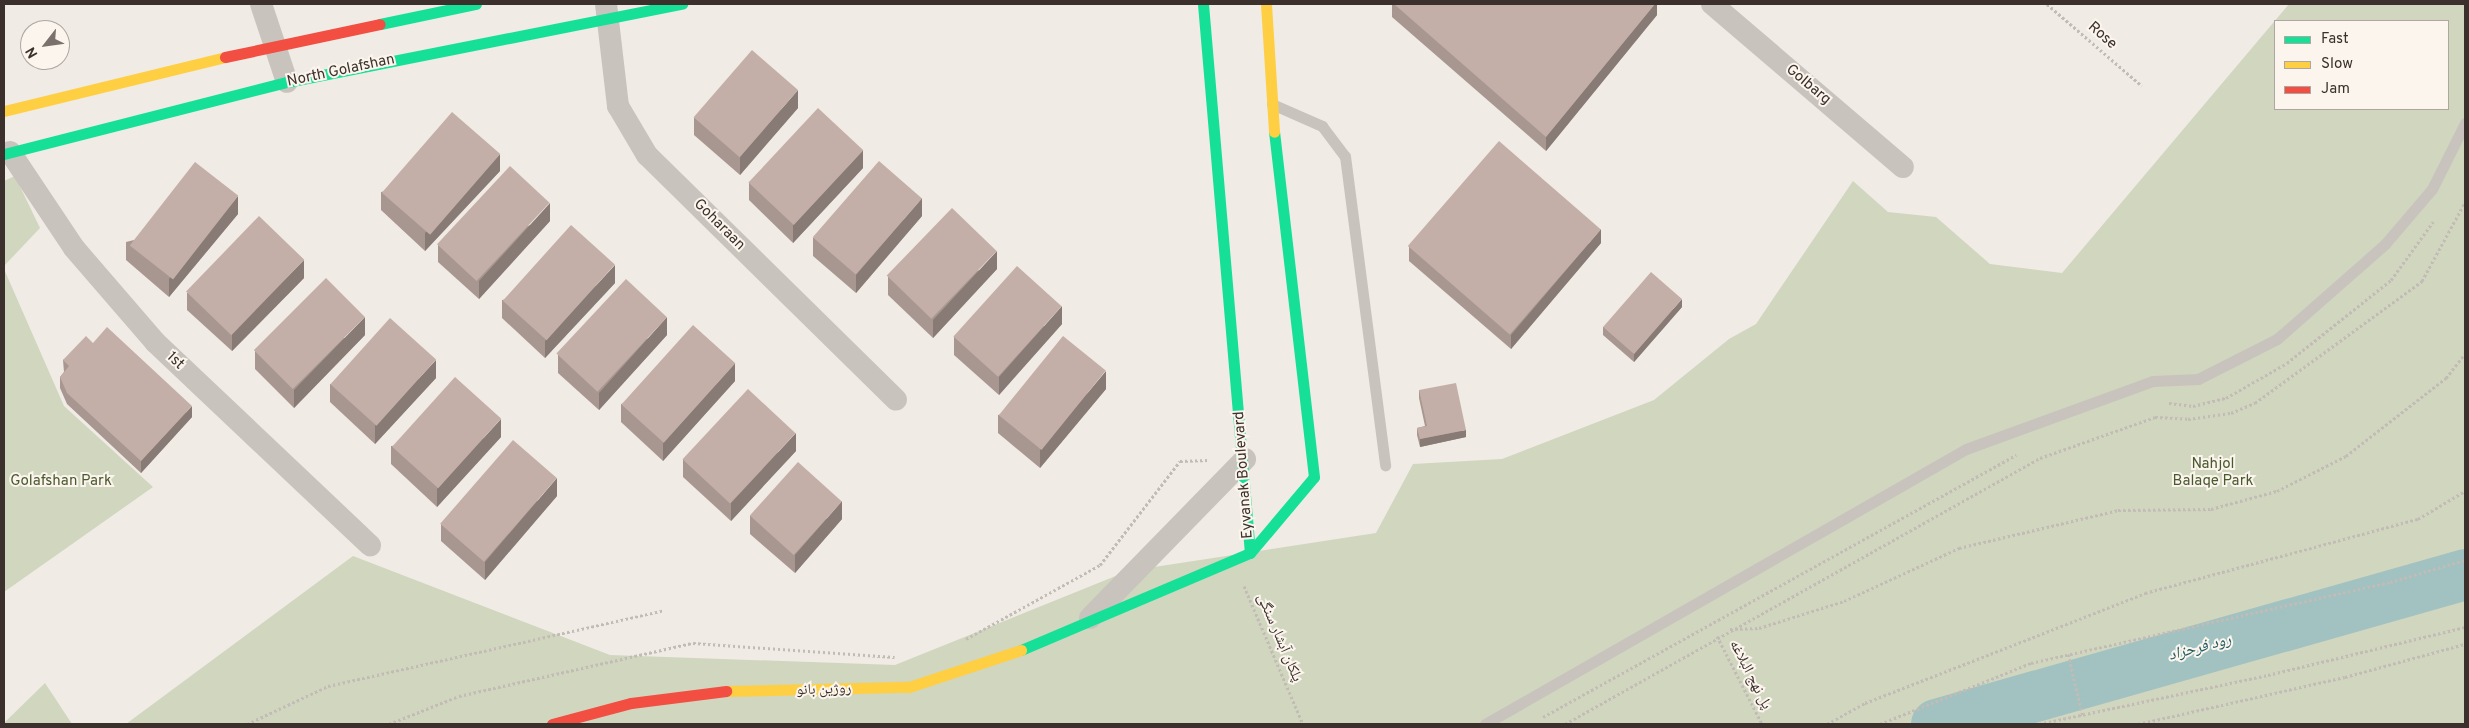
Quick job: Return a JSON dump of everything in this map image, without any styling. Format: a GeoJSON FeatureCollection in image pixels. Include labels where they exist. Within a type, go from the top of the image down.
{"type":"FeatureCollection","features":[{"type":"Feature","properties":{"kind":"main road"},"geometry":{"type":"LineString","coordinates":[[4,111],[275,45],[476,4]]}},
{"type":"Feature","properties":{"kind":"main road","name":"North Golafshan"},"geometry":{"type":"LineString","coordinates":[[7,153],[287,82],[607,10],[682,4]]}},
{"type":"Feature","properties":{"kind":"main road","name":"Eyvanak Boulevard"},"geometry":{"type":"LineString","coordinates":[[1202,4],[1211,136],[1245,459],[1250,553]]}},
{"type":"Feature","properties":{"kind":"main road","name":"Eyvanak Boulevard"},"geometry":{"type":"LineString","coordinates":[[1250,553],[1314,477],[1271,103],[1266,4]]}},
{"type":"Feature","properties":{"kind":"main road","name":"روژین بانو"},"geometry":{"type":"LineString","coordinates":[[552,724],[631,703],[704,692],[909,686],[980,667],[1250,553]]}},
{"type":"Feature","properties":{"kind":"street"},"geometry":{"type":"LineString","coordinates":[[260,4],[287,82]]}},
{"type":"Feature","properties":{"kind":"street","name":"Golbarg"},"geometry":{"type":"LineString","coordinates":[[1712,4],[1904,167]]}},
{"type":"Feature","properties":{"kind":"street","name":"Goharaan"},"geometry":{"type":"LineString","coordinates":[[607,10],[618,106],[647,155],[896,400]]}},
{"type":"Feature","properties":{"kind":"street","name":"1st"},"geometry":{"type":"LineString","coordinates":[[7,153],[74,248],[155,342],[370,544]]}},
{"type":"Feature","properties":{"kind":"street"},"geometry":{"type":"LineString","coordinates":[[1087,621],[1245,459]]}},
{"type":"Feature","properties":{"kind":"lane"},"geometry":{"type":"LineString","coordinates":[[1271,103],[1322,126],[1345,156],[1385,465]]}},
{"type":"Feature","properties":{"kind":"lane"},"geometry":{"type":"LineString","coordinates":[[1485,724],[1966,449],[2153,381],[2198,379],[2277,339],[2385,244],[2432,189],[2465,123]]}},
{"type":"Feature","properties":{"kind":"path","name":"Rose"},"geometry":{"type":"LineString","coordinates":[[2047,4],[2142,86]]}},
{"type":"Feature","properties":{"kind":"path"},"geometry":{"type":"LineString","coordinates":[[1565,724],[1729,629],[2040,458],[2155,417],[2214,416],[2255,403],[2422,281],[2465,202]]}},
{"type":"Feature","properties":{"kind":"path"},"geometry":{"type":"LineString","coordinates":[[2166,402],[2192,406],[2226,398],[2287,363],[2392,280],[2438,212]]}},
{"type":"Feature","properties":{"kind":"path"},"geometry":{"type":"LineString","coordinates":[[1729,629],[1759,628],[1844,601],[1959,548],[2118,510],[2211,509],[2277,491],[2346,456],[2446,378],[2465,354]]}},
{"type":"Feature","properties":{"kind":"path"},"geometry":{"type":"LineString","coordinates":[[1533,722],[2026,450]]}},
{"type":"Feature","properties":{"kind":"path"},"geometry":{"type":"LineString","coordinates":[[956,645],[1100,565],[1180,461],[1245,459]]}},
{"type":"Feature","properties":{"kind":"path"},"geometry":{"type":"LineString","coordinates":[[1828,724],[1865,703],[2145,593],[2418,519],[2465,491]]}},
{"type":"Feature","properties":{"kind":"path","name":"پلکان آبشار سنگی"},"geometry":{"type":"LineString","coordinates":[[1233,560],[1303,724]]}},
{"type":"Feature","properties":{"kind":"path"},"geometry":{"type":"LineString","coordinates":[[1880,724],[2031,663],[2390,582],[2465,560]]}},
{"type":"Feature","properties":{"kind":"path"},"geometry":{"type":"LineString","coordinates":[[247,724],[328,686],[664,610]]}},
{"type":"Feature","properties":{"kind":"path"},"geometry":{"type":"LineString","coordinates":[[2039,724],[2083,717],[2465,627]]}},
{"type":"Feature","properties":{"kind":"path","name":"پل نهج البلاغه"},"geometry":{"type":"LineString","coordinates":[[1718,636],[1762,724]]}},
{"type":"Feature","properties":{"kind":"path"},"geometry":{"type":"LineString","coordinates":[[389,724],[459,696],[694,643],[902,657]]}},
{"type":"Feature","properties":{"kind":"path"},"geometry":{"type":"LineString","coordinates":[[2138,724],[2465,644]]}},
{"type":"Feature","properties":{"kind":"path"},"geometry":{"type":"LineString","coordinates":[[2068,656],[2083,717]]}},
{"type":"Feature","properties":{"kind":"green space","name":"Nahjol Balaqe Park"},"geometry":{"type":"Polygon","coordinates":[[[2289,4],[2465,4],[2465,724],[126,724],[353,556],[610,655],[895,665],[1128,571],[1376,533],[1413,464],[1502,459],[1654,400],[1729,339],[1756,324],[1853,181],[1888,212],[1936,217],[1990,264],[2062,273],[2274,22],[2274,110],[2449,110],[2449,20],[2275,20],[2289,4]]]}},
{"type":"Feature","properties":{"kind":"green space"},"geometry":{"type":"Polygon","coordinates":[[[15,176],[40,228],[4,266],[4,181],[15,176]]]}},
{"type":"Feature","properties":{"kind":"green space","name":"Golafshan Park"},"geometry":{"type":"Polygon","coordinates":[[[4,269],[64,406],[153,487],[4,592],[4,269]]]}},
{"type":"Feature","properties":{"kind":"green space"},"geometry":{"type":"Polygon","coordinates":[[[45,683],[72,724],[4,724],[4,723],[45,683]]]}},
{"type":"Feature","properties":{"kind":"building"},"geometry":{"type":"Polygon","coordinates":[[[1394,4],[1655,4],[1546,137],[1394,4]]]}},
{"type":"Feature","properties":{"kind":"building"},"geometry":{"type":"Polygon","coordinates":[[[752,50],[798,90],[740,157],[694,117],[752,50]]]}},
{"type":"Feature","properties":{"kind":"building"},"geometry":{"type":"Polygon","coordinates":[[[818,108],[863,150],[794,225],[748,183],[818,108]]]}},
{"type":"Feature","properties":{"kind":"building"},"geometry":{"type":"Polygon","coordinates":[[[452,112],[500,154],[430,235],[382,193],[452,112]]]}},
{"type":"Feature","properties":{"kind":"building"},"geometry":{"type":"Polygon","coordinates":[[[1499,141],[1601,230],[1510,334],[1408,246],[1499,141]]]}},
{"type":"Feature","properties":{"kind":"building"},"geometry":{"type":"Polygon","coordinates":[[[879,161],[922,198],[856,275],[813,237],[879,161]]]}},
{"type":"Feature","properties":{"kind":"building"},"geometry":{"type":"Polygon","coordinates":[[[195,162],[238,196],[173,279],[130,246],[195,162]]]}},
{"type":"Feature","properties":{"kind":"building"},"geometry":{"type":"Polygon","coordinates":[[[510,166],[549,203],[477,281],[437,244],[510,166]]]}},
{"type":"Feature","properties":{"kind":"building"},"geometry":{"type":"Polygon","coordinates":[[[952,208],[997,251],[931,319],[887,276],[952,208]]]}},
{"type":"Feature","properties":{"kind":"building"},"geometry":{"type":"Polygon","coordinates":[[[259,216],[304,260],[231,335],[186,292],[259,216]]]}},
{"type":"Feature","properties":{"kind":"building"},"geometry":{"type":"Polygon","coordinates":[[[571,225],[615,264],[547,340],[503,301],[571,225]]]}},
{"type":"Feature","properties":{"kind":"building"},"geometry":{"type":"Polygon","coordinates":[[[1017,266],[1062,306],[998,377],[953,337],[1017,266]]]}},
{"type":"Feature","properties":{"kind":"building"},"geometry":{"type":"Polygon","coordinates":[[[1651,272],[1682,299],[1634,354],[1603,327],[1651,272]]]}},
{"type":"Feature","properties":{"kind":"building"},"geometry":{"type":"Polygon","coordinates":[[[326,278],[365,317],[293,389],[254,350],[326,278]]]}},
{"type":"Feature","properties":{"kind":"building"},"geometry":{"type":"Polygon","coordinates":[[[626,279],[667,317],[597,392],[556,354],[626,279]]]}},
{"type":"Feature","properties":{"kind":"building"},"geometry":{"type":"Polygon","coordinates":[[[390,318],[436,359],[377,426],[330,384],[390,318]]]}},
{"type":"Feature","properties":{"kind":"building"},"geometry":{"type":"Polygon","coordinates":[[[693,325],[735,363],[664,443],[621,405],[693,325]]]}},
{"type":"Feature","properties":{"kind":"building"},"geometry":{"type":"Polygon","coordinates":[[[107,327],[192,406],[141,461],[67,393],[60,377],[69,366],[63,360],[86,336],[93,343],[107,327]]]}},
{"type":"Feature","properties":{"kind":"building"},"geometry":{"type":"Polygon","coordinates":[[[1063,336],[1106,371],[1042,450],[999,415],[1063,336]]]}},
{"type":"Feature","properties":{"kind":"building"},"geometry":{"type":"Polygon","coordinates":[[[455,377],[501,418],[438,488],[392,447],[455,377]]]}},
{"type":"Feature","properties":{"kind":"building"},"geometry":{"type":"Polygon","coordinates":[[[1456,383],[1466,430],[1420,439],[1417,428],[1427,426],[1419,390],[1456,383]]]}},
{"type":"Feature","properties":{"kind":"building"},"geometry":{"type":"Polygon","coordinates":[[[748,389],[796,433],[730,504],[683,459],[748,389]]]}},
{"type":"Feature","properties":{"kind":"building"},"geometry":{"type":"Polygon","coordinates":[[[513,440],[557,478],[484,562],[440,524],[513,440]]]}},
{"type":"Feature","properties":{"kind":"building"},"geometry":{"type":"Polygon","coordinates":[[[798,462],[842,501],[794,555],[750,516],[798,462]]]}},
{"type":"Feature","properties":{"kind":"waterway","name":"رود فرحزاد"},"geometry":{"type":"LineString","coordinates":[[1936,724],[2465,574]]}},
{"type":"Feature","properties":{"kind":"traffic: fast"},"geometry":{"type":"LineString","coordinates":[[380,24],[476,4]]}},
{"type":"Feature","properties":{"kind":"traffic: fast"},"geometry":{"type":"LineString","coordinates":[[4,154],[287,82],[682,4]]}},
{"type":"Feature","properties":{"kind":"traffic: fast"},"geometry":{"type":"LineString","coordinates":[[1203,4],[1250,553]]}},
{"type":"Feature","properties":{"kind":"traffic: fast"},"geometry":{"type":"LineString","coordinates":[[1021,650],[1250,553],[1314,477],[1274,132]]}},
{"type":"Feature","properties":{"kind":"traffic: slow"},"geometry":{"type":"LineString","coordinates":[[1266,4],[1274,132]]}},
{"type":"Feature","properties":{"kind":"traffic: slow"},"geometry":{"type":"LineString","coordinates":[[4,111],[225,57]]}},
{"type":"Feature","properties":{"kind":"traffic: slow"},"geometry":{"type":"LineString","coordinates":[[726,691],[909,687],[1021,650]]}},
{"type":"Feature","properties":{"kind":"traffic: jam"},"geometry":{"type":"LineString","coordinates":[[225,57],[380,24]]}},
{"type":"Feature","properties":{"kind":"traffic: jam"},"geometry":{"type":"LineString","coordinates":[[552,724],[631,703],[726,691]]}}]}
